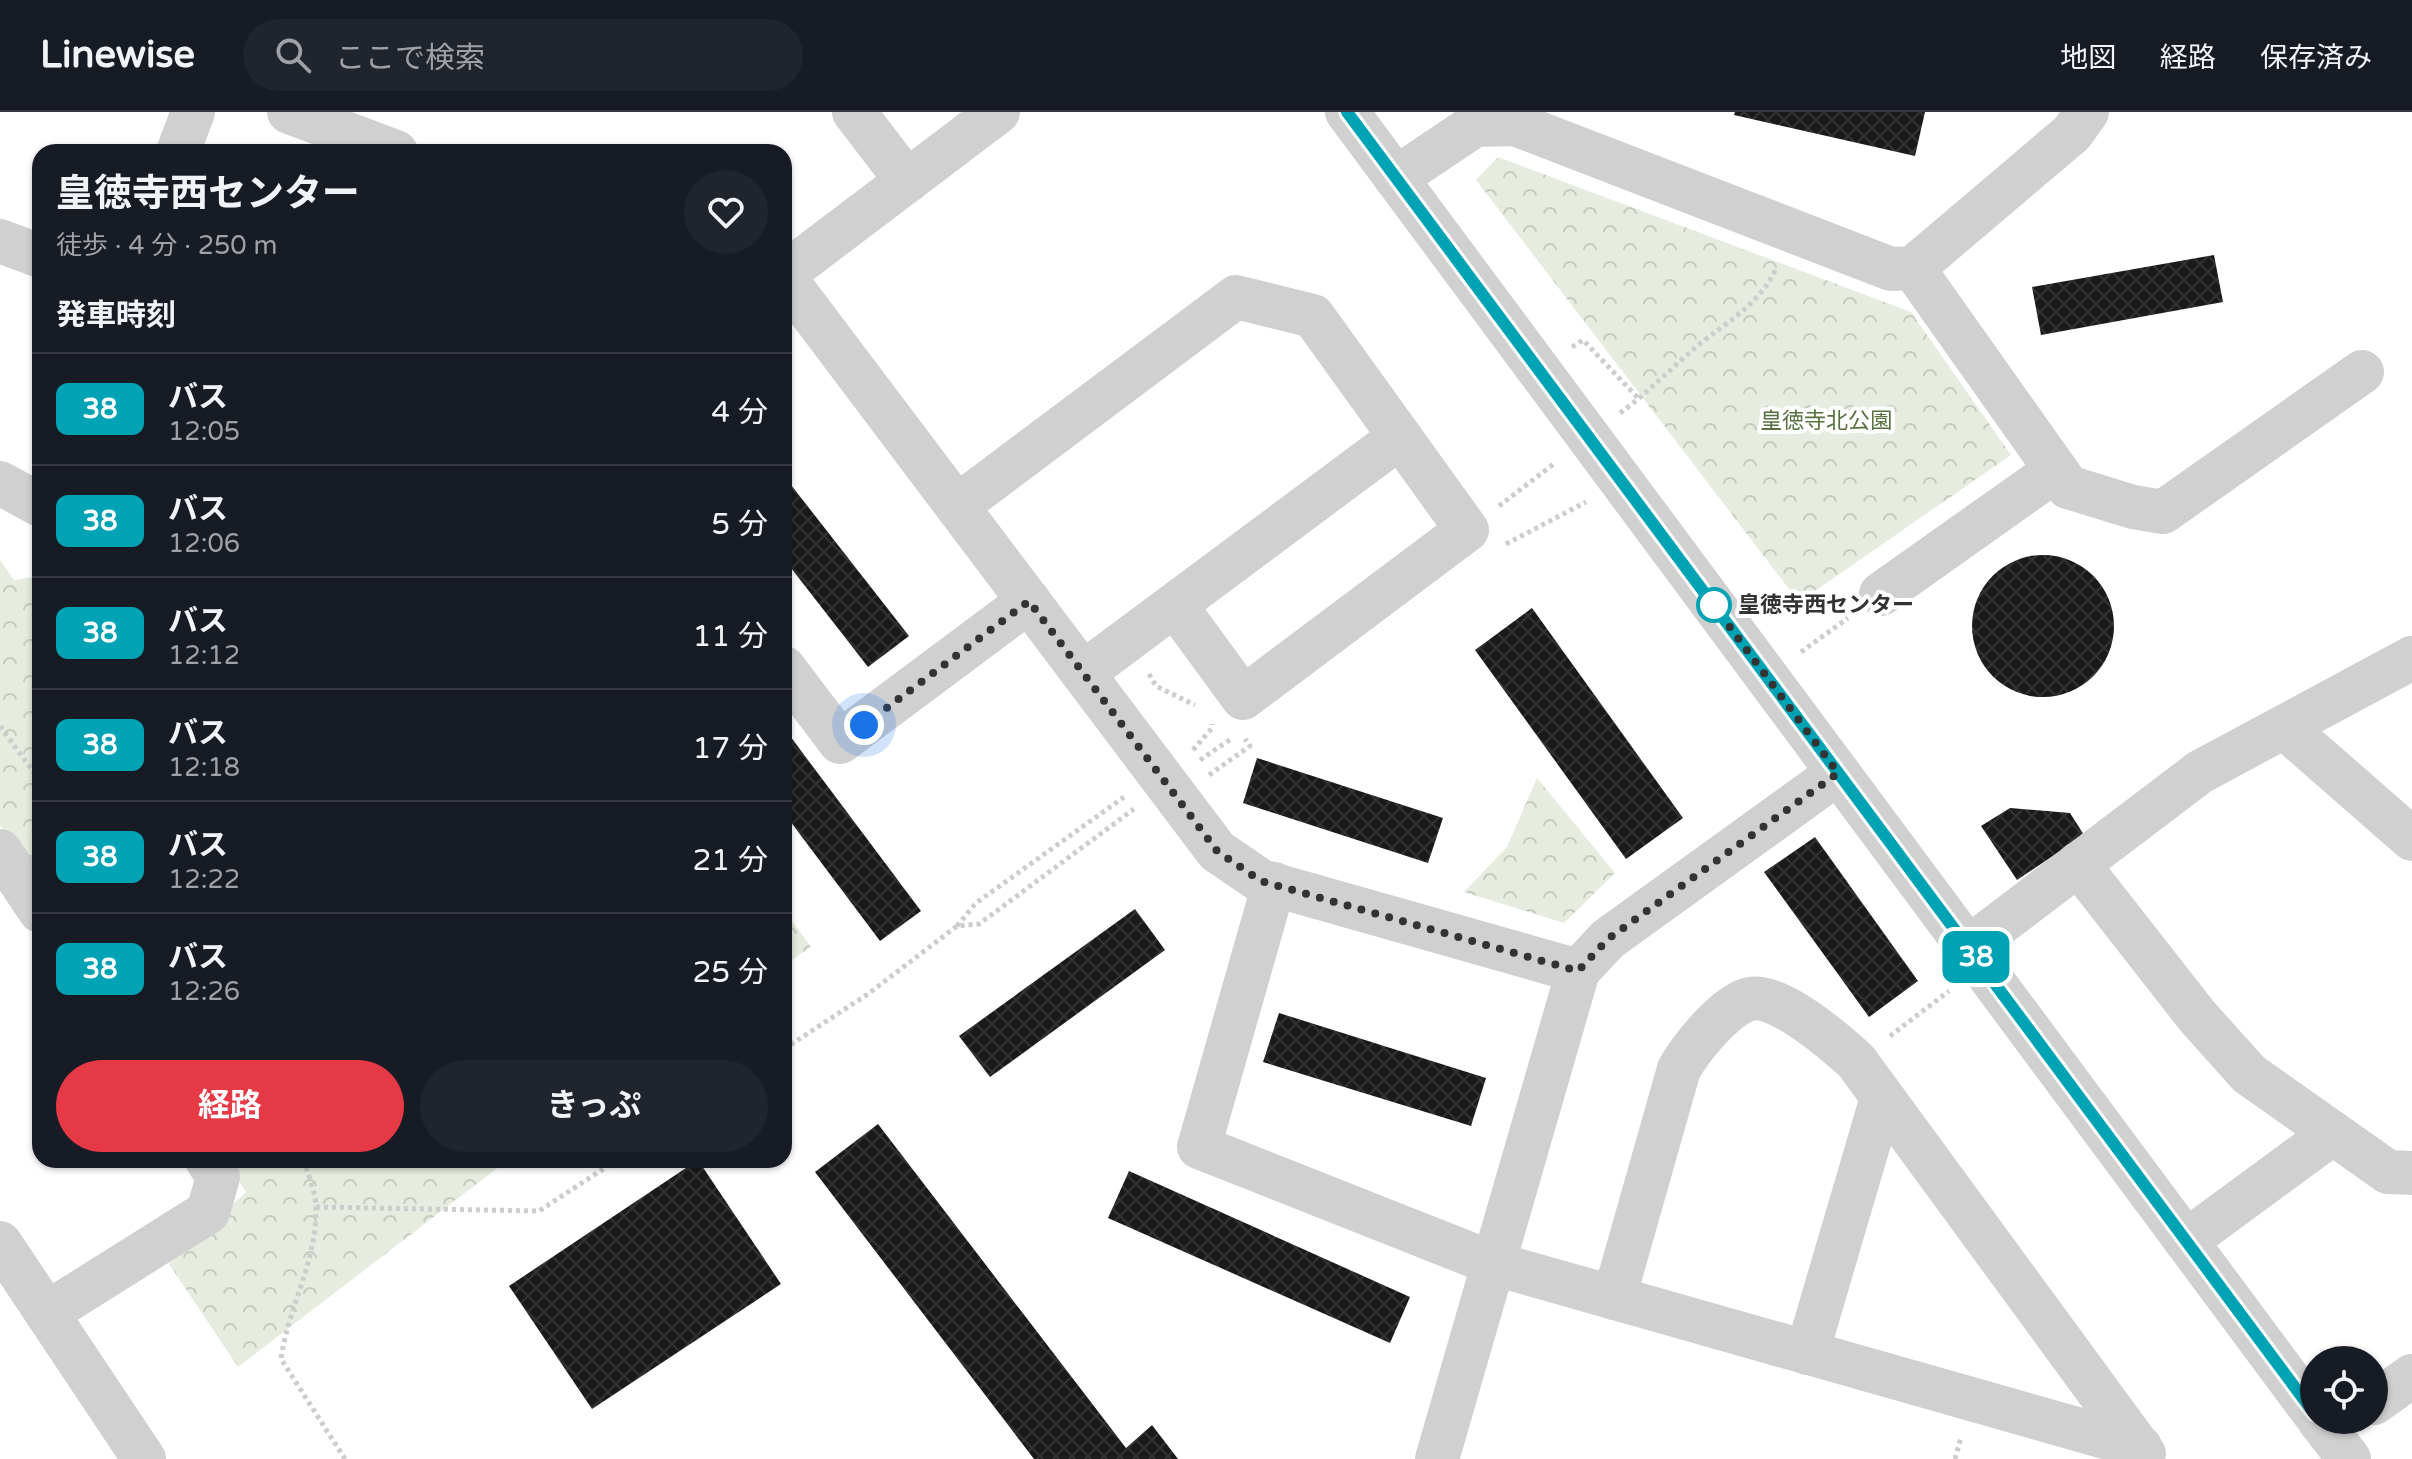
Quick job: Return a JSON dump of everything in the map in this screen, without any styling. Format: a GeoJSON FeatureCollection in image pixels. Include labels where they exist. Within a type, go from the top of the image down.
{"type":"FeatureCollection","features":[{"type":"Feature","properties":{"kind":"street"},"geometry":{"type":"LineString","coordinates":[[181,144],[193,112]]}},
{"type":"Feature","properties":{"kind":"street"},"geometry":{"type":"LineString","coordinates":[[289,112],[375,144]]}},
{"type":"Feature","properties":{"kind":"street"},"geometry":{"type":"LineString","coordinates":[[854,112],[907,181]]}},
{"type":"Feature","properties":{"kind":"street"},"geometry":{"type":"LineString","coordinates":[[792,269],[998,112]]}},
{"type":"Feature","properties":{"kind":"street"},"geometry":{"type":"LineString","coordinates":[[1347,112],[2186,1241],[2300,1388]]}},
{"type":"Feature","properties":{"kind":"street"},"geometry":{"type":"LineString","coordinates":[[1396,178],[1475,125],[1515,124],[1891,269],[1913,268],[2072,133],[2087,112]]}},
{"type":"Feature","properties":{"kind":"street"},"geometry":{"type":"LineString","coordinates":[[0,241],[32,253]]}},
{"type":"Feature","properties":{"kind":"street"},"geometry":{"type":"LineString","coordinates":[[1913,268],[2068,487],[2133,507],[2163,512],[2362,372]]}},
{"type":"Feature","properties":{"kind":"street"},"geometry":{"type":"LineString","coordinates":[[792,286],[1217,851],[1236,866],[1274,884],[1578,971]]}},
{"type":"Feature","properties":{"kind":"street"},"geometry":{"type":"LineString","coordinates":[[957,506],[1236,297],[1313,316],[1467,530],[1243,698],[1175,605]]}},
{"type":"Feature","properties":{"kind":"street"},"geometry":{"type":"LineString","coordinates":[[1083,673],[1400,437]]}},
{"type":"Feature","properties":{"kind":"street"},"geometry":{"type":"LineString","coordinates":[[1881,594],[2056,470]]}},
{"type":"Feature","properties":{"kind":"street"},"geometry":{"type":"LineString","coordinates":[[0,483],[32,501]]}},
{"type":"Feature","properties":{"kind":"street"},"geometry":{"type":"LineString","coordinates":[[792,679],[840,742],[1029,601]]}},
{"type":"Feature","properties":{"kind":"street"},"geometry":{"type":"LineString","coordinates":[[1968,948],[2200,772],[2412,658]]}},
{"type":"Feature","properties":{"kind":"street"},"geometry":{"type":"LineString","coordinates":[[2284,727],[2412,839]]}},
{"type":"Feature","properties":{"kind":"street"},"geometry":{"type":"LineString","coordinates":[[1442,1458],[1492,1263],[1578,971],[1608,939],[1838,773]]}},
{"type":"Feature","properties":{"kind":"street"},"geometry":{"type":"LineString","coordinates":[[0,851],[32,899]]}},
{"type":"Feature","properties":{"kind":"street"},"geometry":{"type":"LineString","coordinates":[[2078,864],[2197,1016],[2249,1074],[2388,1172],[2412,1173]]}},
{"type":"Feature","properties":{"kind":"street"},"geometry":{"type":"LineString","coordinates":[[1274,884],[1199,1147],[1492,1263],[2144,1453]]}},
{"type":"Feature","properties":{"kind":"street"},"geometry":{"type":"LineString","coordinates":[[1614,1298],[1679,1069],[1701,1039],[1737,1004],[1753,997],[1779,1004],[1856,1061],[2144,1453]]}},
{"type":"Feature","properties":{"kind":"street"},"geometry":{"type":"LineString","coordinates":[[1807,1353],[1882,1098]]}},
{"type":"Feature","properties":{"kind":"street"},"geometry":{"type":"LineString","coordinates":[[2186,1241],[2333,1133]]}},
{"type":"Feature","properties":{"kind":"street"},"geometry":{"type":"LineString","coordinates":[[47,1313],[208,1212],[218,1177],[212,1168]]}},
{"type":"Feature","properties":{"kind":"street"},"geometry":{"type":"LineString","coordinates":[[0,1243],[144,1459]]}},
{"type":"Feature","properties":{"kind":"street"},"geometry":{"type":"LineString","coordinates":[[2388,1393],[2412,1376]]}},
{"type":"Feature","properties":{"kind":"path"},"geometry":{"type":"LineString","coordinates":[[1570,348],[1583,340],[1639,399],[1701,343],[1744,312],[1767,287],[1780,263]]}},
{"type":"Feature","properties":{"kind":"path"},"geometry":{"type":"LineString","coordinates":[[1496,550],[1589,501]]}},
{"type":"Feature","properties":{"kind":"path"},"geometry":{"type":"LineString","coordinates":[[1797,655],[1881,594]]}},
{"type":"Feature","properties":{"kind":"path"},"geometry":{"type":"LineString","coordinates":[[0,726],[32,770]]}},
{"type":"Feature","properties":{"kind":"path"},"geometry":{"type":"LineString","coordinates":[[1191,759],[1194,747],[1212,728]]}},
{"type":"Feature","properties":{"kind":"path"},"geometry":{"type":"LineString","coordinates":[[1205,779],[1250,746],[1240,732]]}},
{"type":"Feature","properties":{"kind":"path"},"geometry":{"type":"LineString","coordinates":[[1202,760],[1225,743]]}},
{"type":"Feature","properties":{"kind":"path"},"geometry":{"type":"LineString","coordinates":[[792,1044],[868,994],[957,926],[976,903],[1127,795]]}},
{"type":"Feature","properties":{"kind":"path"},"geometry":{"type":"LineString","coordinates":[[957,926],[979,924],[1133,810]]}},
{"type":"Feature","properties":{"kind":"path"},"geometry":{"type":"LineString","coordinates":[[1880,1044],[1953,988]]}},
{"type":"Feature","properties":{"kind":"path"},"geometry":{"type":"LineString","coordinates":[[306,1168],[316,1207],[309,1263],[286,1324],[281,1359],[345,1459]]}},
{"type":"Feature","properties":{"kind":"path"},"geometry":{"type":"LineString","coordinates":[[316,1207],[539,1211],[605,1168]]}},
{"type":"Feature","properties":{"kind":"green space","name":"皇徳寺北公園"},"geometry":{"type":"Polygon","coordinates":[[[1498,157],[1911,312],[2011,455],[1799,602],[1476,180],[1498,157]]]}},
{"type":"Feature","properties":{"kind":"green space"},"geometry":{"type":"Polygon","coordinates":[[[0,560],[14,580],[32,577],[32,875],[0,825],[0,560]]]}},
{"type":"Feature","properties":{"kind":"green space"},"geometry":{"type":"Polygon","coordinates":[[[1537,778],[1615,873],[1564,923],[1464,892],[1507,847],[1537,778]]]}},
{"type":"Feature","properties":{"kind":"green space"},"geometry":{"type":"Polygon","coordinates":[[[792,921],[811,947],[792,960],[792,921]]]}},
{"type":"Feature","properties":{"kind":"green space"},"geometry":{"type":"Polygon","coordinates":[[[230,1168],[498,1168],[238,1367],[169,1264],[246,1192],[230,1168]]]}},
{"type":"Feature","properties":{"kind":"building"},"geometry":{"type":"Polygon","coordinates":[[[1735,112],[1925,112],[1915,156],[1734,115],[1735,112]]]}},
{"type":"Feature","properties":{"kind":"building"},"geometry":{"type":"Polygon","coordinates":[[[2214,255],[2223,302],[2041,335],[2032,287],[2214,255]]]}},
{"type":"Feature","properties":{"kind":"building"},"geometry":{"type":"Polygon","coordinates":[[[792,486],[909,636],[868,667],[792,569],[792,486]]]}},
{"type":"Feature","properties":{"kind":"building"},"geometry":{"type":"Polygon","coordinates":[[[2043,555],[2070,561],[2093,576],[2108,599],[2114,626],[2108,653],[2093,676],[2070,691],[2043,697],[2016,691],[1993,676],[1978,653],[1972,626],[1978,599],[1993,576],[2016,561],[2043,555]]]}},
{"type":"Feature","properties":{"kind":"building"},"geometry":{"type":"Polygon","coordinates":[[[1532,608],[1683,818],[1626,859],[1475,650],[1532,608]]]}},
{"type":"Feature","properties":{"kind":"building"},"geometry":{"type":"Polygon","coordinates":[[[792,739],[921,911],[880,941],[792,824],[792,739]]]}},
{"type":"Feature","properties":{"kind":"building"},"geometry":{"type":"Polygon","coordinates":[[[1257,758],[1443,818],[1428,863],[1243,803],[1257,758]]]}},
{"type":"Feature","properties":{"kind":"building"},"geometry":{"type":"Polygon","coordinates":[[[2010,808],[2070,813],[2084,835],[2017,880],[1981,826],[2010,808]]]}},
{"type":"Feature","properties":{"kind":"building"},"geometry":{"type":"Polygon","coordinates":[[[1815,837],[1918,981],[1869,1017],[1764,872],[1815,837]]]}},
{"type":"Feature","properties":{"kind":"building"},"geometry":{"type":"Polygon","coordinates":[[[1135,909],[1165,950],[990,1077],[959,1036],[1135,909]]]}},
{"type":"Feature","properties":{"kind":"building"},"geometry":{"type":"Polygon","coordinates":[[[1279,1013],[1486,1078],[1471,1126],[1263,1062],[1279,1013]]]}},
{"type":"Feature","properties":{"kind":"building"},"geometry":{"type":"Polygon","coordinates":[[[878,1124],[1126,1448],[1152,1425],[1178,1459],[1034,1459],[815,1172],[878,1124]]]}},
{"type":"Feature","properties":{"kind":"building"},"geometry":{"type":"Polygon","coordinates":[[[686,1168],[703,1168],[781,1284],[592,1409],[509,1286],[686,1168]]]}},
{"type":"Feature","properties":{"kind":"building"},"geometry":{"type":"Polygon","coordinates":[[[1129,1171],[1410,1297],[1390,1343],[1108,1218],[1129,1171]]]}},
{"type":"Feature","properties":{"kind":"bus line","name":"38"},"geometry":{"type":"LineString","coordinates":[[1347,112],[2300,1394]]}},
{"type":"Feature","properties":{"kind":"place","name":"皇徳寺西センター"},"geometry":{"type":"Point","coordinates":[1714,605]}},
{"type":"Feature","properties":{"kind":"route"},"geometry":{"type":"LineString","coordinates":[[864,725],[1029,601],[1217,851],[1236,866],[1261,881],[1578,971],[1608,939],[1838,773],[1709,599],[1714,605]]}}]}
